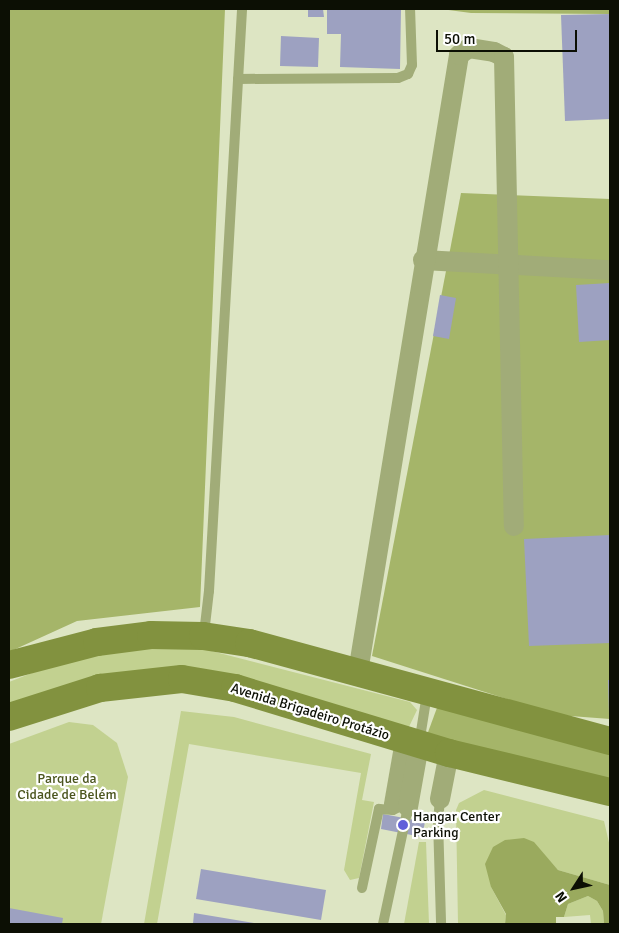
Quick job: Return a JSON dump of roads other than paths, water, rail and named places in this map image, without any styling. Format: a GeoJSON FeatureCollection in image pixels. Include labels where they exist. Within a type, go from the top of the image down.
{"type":"FeatureCollection","features":[{"type":"Feature","properties":{"kind":"main road"},"geometry":{"type":"LineString","coordinates":[[9,665],[97,642],[151,635],[203,636],[249,643],[610,741]]}},
{"type":"Feature","properties":{"kind":"main road","name":"Avenida Brigadeiro Protázio"},"geometry":{"type":"LineString","coordinates":[[9,717],[100,688],[182,679],[235,688],[412,743],[610,792]]}},
{"type":"Feature","properties":{"kind":"street"},"geometry":{"type":"LineString","coordinates":[[358,672],[423,260],[459,55],[469,48],[494,52],[504,57],[514,526]]}},
{"type":"Feature","properties":{"kind":"street"},"geometry":{"type":"LineString","coordinates":[[423,260],[610,270]]}},
{"type":"Feature","properties":{"kind":"street"},"geometry":{"type":"LineString","coordinates":[[401,806],[412,743]]}},
{"type":"Feature","properties":{"kind":"street"},"geometry":{"type":"LineString","coordinates":[[440,799],[449,753]]}},
{"type":"Feature","properties":{"kind":"lane"},"geometry":{"type":"LineString","coordinates":[[203,636],[209,591],[242,9]]}},
{"type":"Feature","properties":{"kind":"lane"},"geometry":{"type":"LineString","coordinates":[[238,78],[398,78],[408,74],[412,65],[410,9]]}},
{"type":"Feature","properties":{"kind":"lane"},"geometry":{"type":"LineString","coordinates":[[412,743],[427,690]]}},
{"type":"Feature","properties":{"kind":"lane"},"geometry":{"type":"LineString","coordinates":[[440,799],[438,820],[441,924]]}},
{"type":"Feature","properties":{"kind":"lane"},"geometry":{"type":"LineString","coordinates":[[362,888],[380,808],[393,810],[401,806]]}},
{"type":"Feature","properties":{"kind":"lane"},"geometry":{"type":"LineString","coordinates":[[383,924],[401,806]]}},
{"type":"Feature","properties":{"kind":"place","name":"Hangar Center Parking"},"geometry":{"type":"Point","coordinates":[403,825]}},
{"type":"Feature","properties":{"kind":"park label","name":"Parque da Cidade de Belém"},"geometry":{"type":"Point","coordinates":[67,788]}}]}
